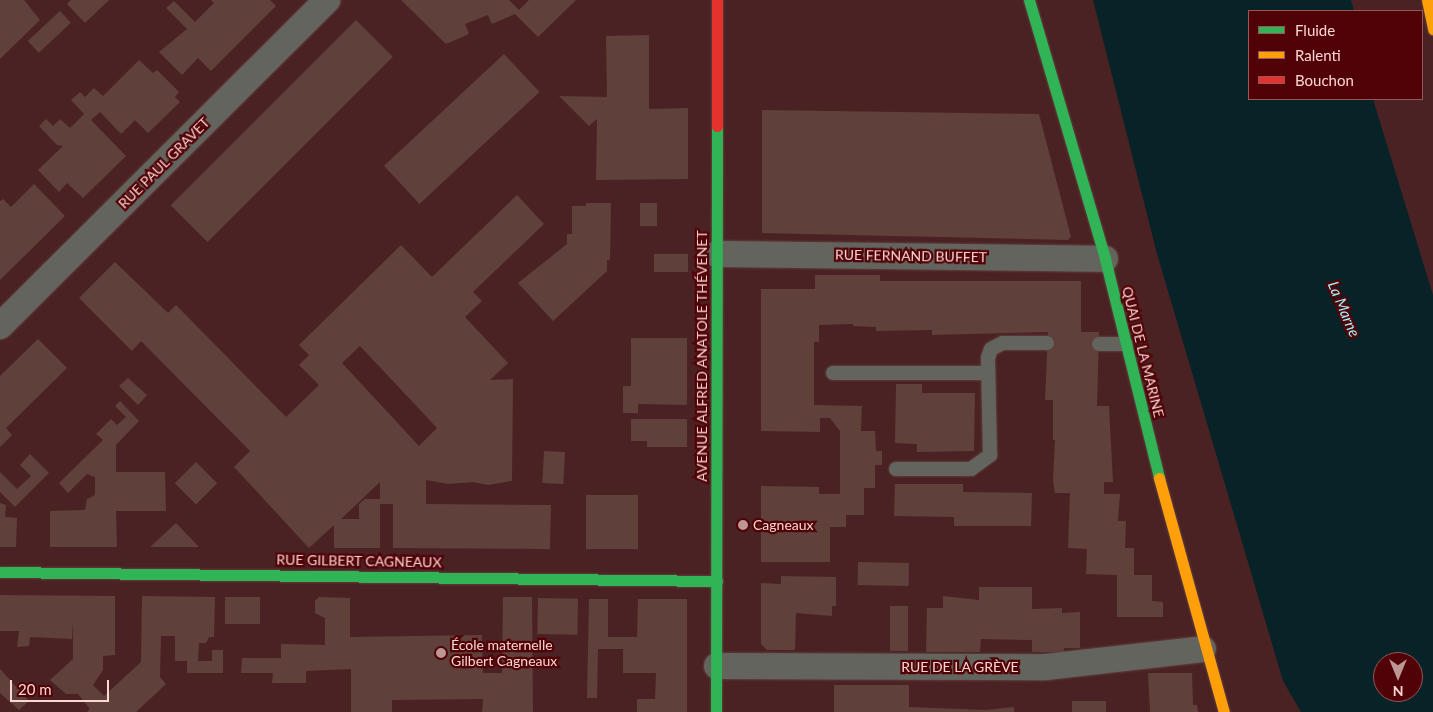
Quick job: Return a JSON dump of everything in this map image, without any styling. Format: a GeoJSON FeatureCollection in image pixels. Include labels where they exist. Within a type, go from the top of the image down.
{"type":"FeatureCollection","features":[{"type":"Feature","properties":{"kind":"street","name":"RUE PAUL GRAVET"},"geometry":{"type":"LineString","coordinates":[[0,326],[327,0]]}},
{"type":"Feature","properties":{"kind":"street","name":"AVENUE ALFRED ANATOLE THÉVENET"},"geometry":{"type":"LineString","coordinates":[[716,712],[717,0]]}},
{"type":"Feature","properties":{"kind":"street","name":"QUAI DE LA MARINE"},"geometry":{"type":"LineString","coordinates":[[1029,0],[1105,258],[1203,649],[1224,712]]}},
{"type":"Feature","properties":{"kind":"street"},"geometry":{"type":"LineString","coordinates":[[1427,0],[1433,29]]}},
{"type":"Feature","properties":{"kind":"street","name":"RUE FERNAND BUFFET"},"geometry":{"type":"LineString","coordinates":[[717,254],[1105,258]]}},
{"type":"Feature","properties":{"kind":"street","name":"RUE GILBERT CAGNEAUX"},"geometry":{"type":"LineString","coordinates":[[0,572],[717,581]]}},
{"type":"Feature","properties":{"kind":"street","name":"RUE DE LA GRÈVE"},"geometry":{"type":"LineString","coordinates":[[717,666],[1046,667],[1203,649]]}},
{"type":"Feature","properties":{"kind":"lane"},"geometry":{"type":"LineString","coordinates":[[896,470],[971,470],[990,455],[988,358],[991,349],[996,345],[1048,343]]}},
{"type":"Feature","properties":{"kind":"lane"},"geometry":{"type":"LineString","coordinates":[[1099,344],[1126,344]]}},
{"type":"Feature","properties":{"kind":"lane"},"geometry":{"type":"LineString","coordinates":[[833,372],[988,373]]}},
{"type":"Feature","properties":{"kind":"water","name":"La Marne"},"geometry":{"type":"Polygon","coordinates":[[[1093,0],[1351,0],[1354,10],[1248,10],[1248,100],[1373,100],[1433,295],[1433,712],[1301,712],[1283,681],[1157,254],[1093,0]]]}},
{"type":"Feature","properties":{"kind":"building"},"geometry":{"type":"Polygon","coordinates":[[[0,0],[24,0],[40,20],[0,59],[0,0]]]}},
{"type":"Feature","properties":{"kind":"building"},"geometry":{"type":"Polygon","coordinates":[[[71,0],[109,0],[85,23],[67,4],[71,0]]]}},
{"type":"Feature","properties":{"kind":"building"},"geometry":{"type":"Polygon","coordinates":[[[211,0],[270,0],[276,6],[211,71],[198,58],[182,75],[159,52],[187,29],[166,8],[174,1],[195,22],[214,3],[211,0]]]}},
{"type":"Feature","properties":{"kind":"building"},"geometry":{"type":"Polygon","coordinates":[[[401,0],[509,0],[519,10],[529,0],[576,0],[538,37],[515,14],[492,24],[488,15],[465,24],[469,34],[446,44],[401,0]]]}},
{"type":"Feature","properties":{"kind":"building"},"geometry":{"type":"Polygon","coordinates":[[[60,11],[71,23],[39,53],[28,41],[60,11]]]}},
{"type":"Feature","properties":{"kind":"building"},"geometry":{"type":"Polygon","coordinates":[[[356,20],[393,57],[208,242],[171,205],[356,20]]]}},
{"type":"Feature","properties":{"kind":"building"},"geometry":{"type":"Polygon","coordinates":[[[649,35],[649,109],[688,108],[688,179],[596,180],[597,119],[589,126],[559,96],[607,97],[606,36],[649,35]]]}},
{"type":"Feature","properties":{"kind":"building"},"geometry":{"type":"Polygon","coordinates":[[[504,54],[539,92],[420,204],[384,166],[504,54]]]}},
{"type":"Feature","properties":{"kind":"building"},"geometry":{"type":"Polygon","coordinates":[[[139,60],[153,73],[157,70],[179,92],[175,97],[180,102],[148,133],[135,120],[121,134],[100,112],[91,120],[126,156],[83,198],[67,183],[59,192],[38,170],[63,146],[57,145],[39,126],[46,119],[53,126],[60,119],[70,128],[84,114],[71,100],[80,92],[85,97],[94,88],[103,96],[139,60]]]}},
{"type":"Feature","properties":{"kind":"building"},"geometry":{"type":"Polygon","coordinates":[[[762,110],[1039,114],[1071,237],[1068,240],[762,233],[762,110]]]}},
{"type":"Feature","properties":{"kind":"building"},"geometry":{"type":"Polygon","coordinates":[[[34,184],[65,216],[0,280],[0,201],[3,199],[11,207],[34,184]]]}},
{"type":"Feature","properties":{"kind":"building"},"geometry":{"type":"Polygon","coordinates":[[[517,195],[544,224],[473,292],[482,301],[465,317],[508,363],[490,380],[513,379],[512,481],[488,485],[473,482],[448,484],[426,480],[426,504],[551,505],[550,549],[393,548],[393,504],[380,504],[380,548],[334,548],[334,525],[309,548],[234,467],[250,451],[141,341],[132,351],[79,298],[115,262],[168,313],[176,305],[286,417],[319,385],[299,365],[309,355],[299,345],[401,245],[432,277],[517,195]],[[360,346],[342,363],[419,446],[437,428],[360,346]],[[380,482],[341,519],[359,519],[359,504],[365,499],[380,499],[380,482]]]}},
{"type":"Feature","properties":{"kind":"building"},"geometry":{"type":"Polygon","coordinates":[[[586,203],[611,203],[610,260],[607,260],[607,271],[553,321],[518,283],[567,244],[567,234],[572,234],[572,206],[586,206],[586,203]]]}},
{"type":"Feature","properties":{"kind":"building"},"geometry":{"type":"Polygon","coordinates":[[[640,203],[657,203],[657,226],[640,226],[640,203]]]}},
{"type":"Feature","properties":{"kind":"building"},"geometry":{"type":"Polygon","coordinates":[[[654,254],[688,254],[688,272],[654,272],[654,254]]]}},
{"type":"Feature","properties":{"kind":"building"},"geometry":{"type":"Polygon","coordinates":[[[815,275],[880,275],[880,281],[1081,281],[1081,332],[1099,332],[1097,406],[1109,406],[1113,482],[1104,482],[1104,494],[1120,494],[1118,521],[1126,521],[1125,548],[1134,548],[1134,575],[1152,575],[1152,601],[1163,602],[1163,617],[1117,617],[1117,575],[1086,574],[1087,549],[1068,548],[1070,493],[1055,493],[1053,480],[1055,440],[1053,440],[1053,400],[1045,400],[1048,332],[932,335],[932,330],[876,331],[876,327],[853,326],[853,324],[819,325],[819,342],[814,342],[814,405],[862,406],[861,431],[875,431],[876,451],[882,451],[882,465],[875,465],[875,488],[864,488],[864,515],[846,515],[846,527],[830,527],[830,562],[761,562],[761,486],[819,487],[819,494],[840,494],[840,431],[830,418],[820,418],[820,432],[761,431],[761,289],[815,289],[815,275]]]}},
{"type":"Feature","properties":{"kind":"building"},"geometry":{"type":"Polygon","coordinates":[[[631,338],[687,338],[687,405],[638,404],[638,413],[623,413],[623,386],[631,386],[631,338]]]}},
{"type":"Feature","properties":{"kind":"building"},"geometry":{"type":"Polygon","coordinates":[[[38,339],[67,368],[6,428],[12,435],[0,447],[0,376],[38,339]]]}},
{"type":"Feature","properties":{"kind":"building"},"geometry":{"type":"Polygon","coordinates":[[[128,378],[147,395],[138,405],[119,386],[128,378]]]}},
{"type":"Feature","properties":{"kind":"building"},"geometry":{"type":"Polygon","coordinates":[[[896,384],[922,384],[922,393],[975,393],[974,451],[917,452],[917,444],[895,443],[896,384]]]}},
{"type":"Feature","properties":{"kind":"building"},"geometry":{"type":"Polygon","coordinates":[[[120,401],[139,421],[116,445],[116,472],[165,472],[166,511],[116,511],[117,547],[50,547],[50,511],[85,510],[87,499],[95,495],[95,477],[87,474],[68,493],[59,483],[103,440],[96,434],[111,419],[117,425],[126,417],[115,406],[120,401]]]}},
{"type":"Feature","properties":{"kind":"building"},"geometry":{"type":"Polygon","coordinates":[[[631,419],[687,419],[687,447],[647,447],[647,441],[631,441],[631,419]]]}},
{"type":"Feature","properties":{"kind":"building"},"geometry":{"type":"Polygon","coordinates":[[[544,451],[565,452],[563,484],[542,483],[544,451]]]}},
{"type":"Feature","properties":{"kind":"building"},"geometry":{"type":"Polygon","coordinates":[[[30,454],[49,473],[15,507],[0,492],[0,472],[17,489],[31,476],[20,465],[30,454]]]}},
{"type":"Feature","properties":{"kind":"building"},"geometry":{"type":"Polygon","coordinates":[[[196,462],[217,483],[196,504],[175,483],[196,462]]]}},
{"type":"Feature","properties":{"kind":"building"},"geometry":{"type":"Polygon","coordinates":[[[895,484],[963,484],[963,492],[1032,493],[1031,526],[954,526],[954,517],[894,516],[895,484]]]}},
{"type":"Feature","properties":{"kind":"building"},"geometry":{"type":"Polygon","coordinates":[[[586,495],[638,495],[638,549],[586,549],[586,495]]]}},
{"type":"Feature","properties":{"kind":"building"},"geometry":{"type":"Polygon","coordinates":[[[0,503],[6,505],[5,517],[17,518],[16,547],[0,547],[0,503]]]}},
{"type":"Feature","properties":{"kind":"building"},"geometry":{"type":"Polygon","coordinates":[[[176,523],[199,547],[150,547],[176,523]]]}},
{"type":"Feature","properties":{"kind":"building"},"geometry":{"type":"Polygon","coordinates":[[[858,562],[909,563],[909,586],[858,585],[858,562]]]}},
{"type":"Feature","properties":{"kind":"building"},"geometry":{"type":"Polygon","coordinates":[[[781,576],[836,577],[836,606],[832,606],[832,616],[796,613],[795,650],[767,650],[761,644],[761,583],[781,584],[781,576]]]}},
{"type":"Feature","properties":{"kind":"building"},"geometry":{"type":"Polygon","coordinates":[[[979,587],[1032,587],[1032,609],[1062,608],[1062,613],[1080,612],[1080,648],[1064,648],[1064,652],[1032,652],[1032,640],[981,639],[980,652],[926,652],[927,608],[943,608],[943,596],[979,600],[979,587]]]}},
{"type":"Feature","properties":{"kind":"building"},"geometry":{"type":"Polygon","coordinates":[[[0,595],[115,596],[115,655],[103,656],[103,670],[93,685],[104,696],[141,662],[142,596],[215,597],[214,637],[209,637],[206,643],[199,643],[198,661],[212,661],[212,650],[223,650],[223,673],[187,673],[187,661],[175,661],[175,636],[161,636],[160,677],[166,684],[136,712],[87,712],[90,709],[78,694],[66,694],[50,680],[73,659],[73,620],[72,639],[30,637],[29,646],[17,647],[19,631],[0,631],[0,595]]]}},
{"type":"Feature","properties":{"kind":"building"},"geometry":{"type":"Polygon","coordinates":[[[225,597],[260,597],[260,624],[225,624],[225,597]]]}},
{"type":"Feature","properties":{"kind":"building","name":"École maternelle Gilbert Cagneaux"},"geometry":{"type":"Polygon","coordinates":[[[319,597],[350,598],[350,637],[482,635],[483,673],[502,673],[503,597],[532,597],[533,712],[482,712],[483,699],[392,700],[392,712],[351,712],[351,669],[306,671],[306,683],[272,683],[273,673],[241,673],[242,658],[281,658],[281,644],[325,645],[325,618],[315,613],[315,601],[319,597]]]}},
{"type":"Feature","properties":{"kind":"building"},"geometry":{"type":"Polygon","coordinates":[[[538,598],[578,599],[577,635],[537,634],[538,598]]]}},
{"type":"Feature","properties":{"kind":"building"},"geometry":{"type":"Polygon","coordinates":[[[589,599],[608,599],[608,637],[637,637],[638,599],[687,599],[687,712],[637,712],[637,699],[655,699],[656,673],[623,673],[623,649],[598,649],[597,698],[587,698],[589,599]]]}},
{"type":"Feature","properties":{"kind":"building"},"geometry":{"type":"Polygon","coordinates":[[[890,606],[908,606],[908,651],[890,651],[890,606]]]}},
{"type":"Feature","properties":{"kind":"building"},"geometry":{"type":"Polygon","coordinates":[[[0,669],[29,701],[19,710],[0,693],[0,669]]]}},
{"type":"Feature","properties":{"kind":"building"},"geometry":{"type":"Polygon","coordinates":[[[1148,673],[1192,673],[1193,705],[1197,705],[1198,712],[1150,712],[1148,673]]]}},
{"type":"Feature","properties":{"kind":"building"},"geometry":{"type":"Polygon","coordinates":[[[834,685],[909,685],[909,707],[986,710],[1014,707],[1014,712],[834,712],[834,685]]]}},
{"type":"Feature","properties":{"kind":"building"},"geometry":{"type":"Polygon","coordinates":[[[1072,701],[1106,701],[1106,712],[1072,712],[1072,701]]]}},
{"type":"Feature","properties":{"kind":"traffic: fast"},"geometry":{"type":"LineString","coordinates":[[1029,0],[1105,259],[1159,478]]}},
{"type":"Feature","properties":{"kind":"traffic: fast"},"geometry":{"type":"LineString","coordinates":[[716,712],[717,126]]}},
{"type":"Feature","properties":{"kind":"traffic: fast"},"geometry":{"type":"LineString","coordinates":[[0,572],[717,581]]}},
{"type":"Feature","properties":{"kind":"traffic: slow"},"geometry":{"type":"LineString","coordinates":[[1427,0],[1433,29]]}},
{"type":"Feature","properties":{"kind":"traffic: slow"},"geometry":{"type":"LineString","coordinates":[[1159,478],[1224,712]]}},
{"type":"Feature","properties":{"kind":"traffic: jam"},"geometry":{"type":"LineString","coordinates":[[717,0],[717,126]]}},
{"type":"Feature","properties":{"kind":"place","name":"Cagneaux"},"geometry":{"type":"Point","coordinates":[743,525]}},
{"type":"Feature","properties":{"kind":"place","name":"École maternelle Gilbert Cagneaux"},"geometry":{"type":"Point","coordinates":[441,653]}}]}
